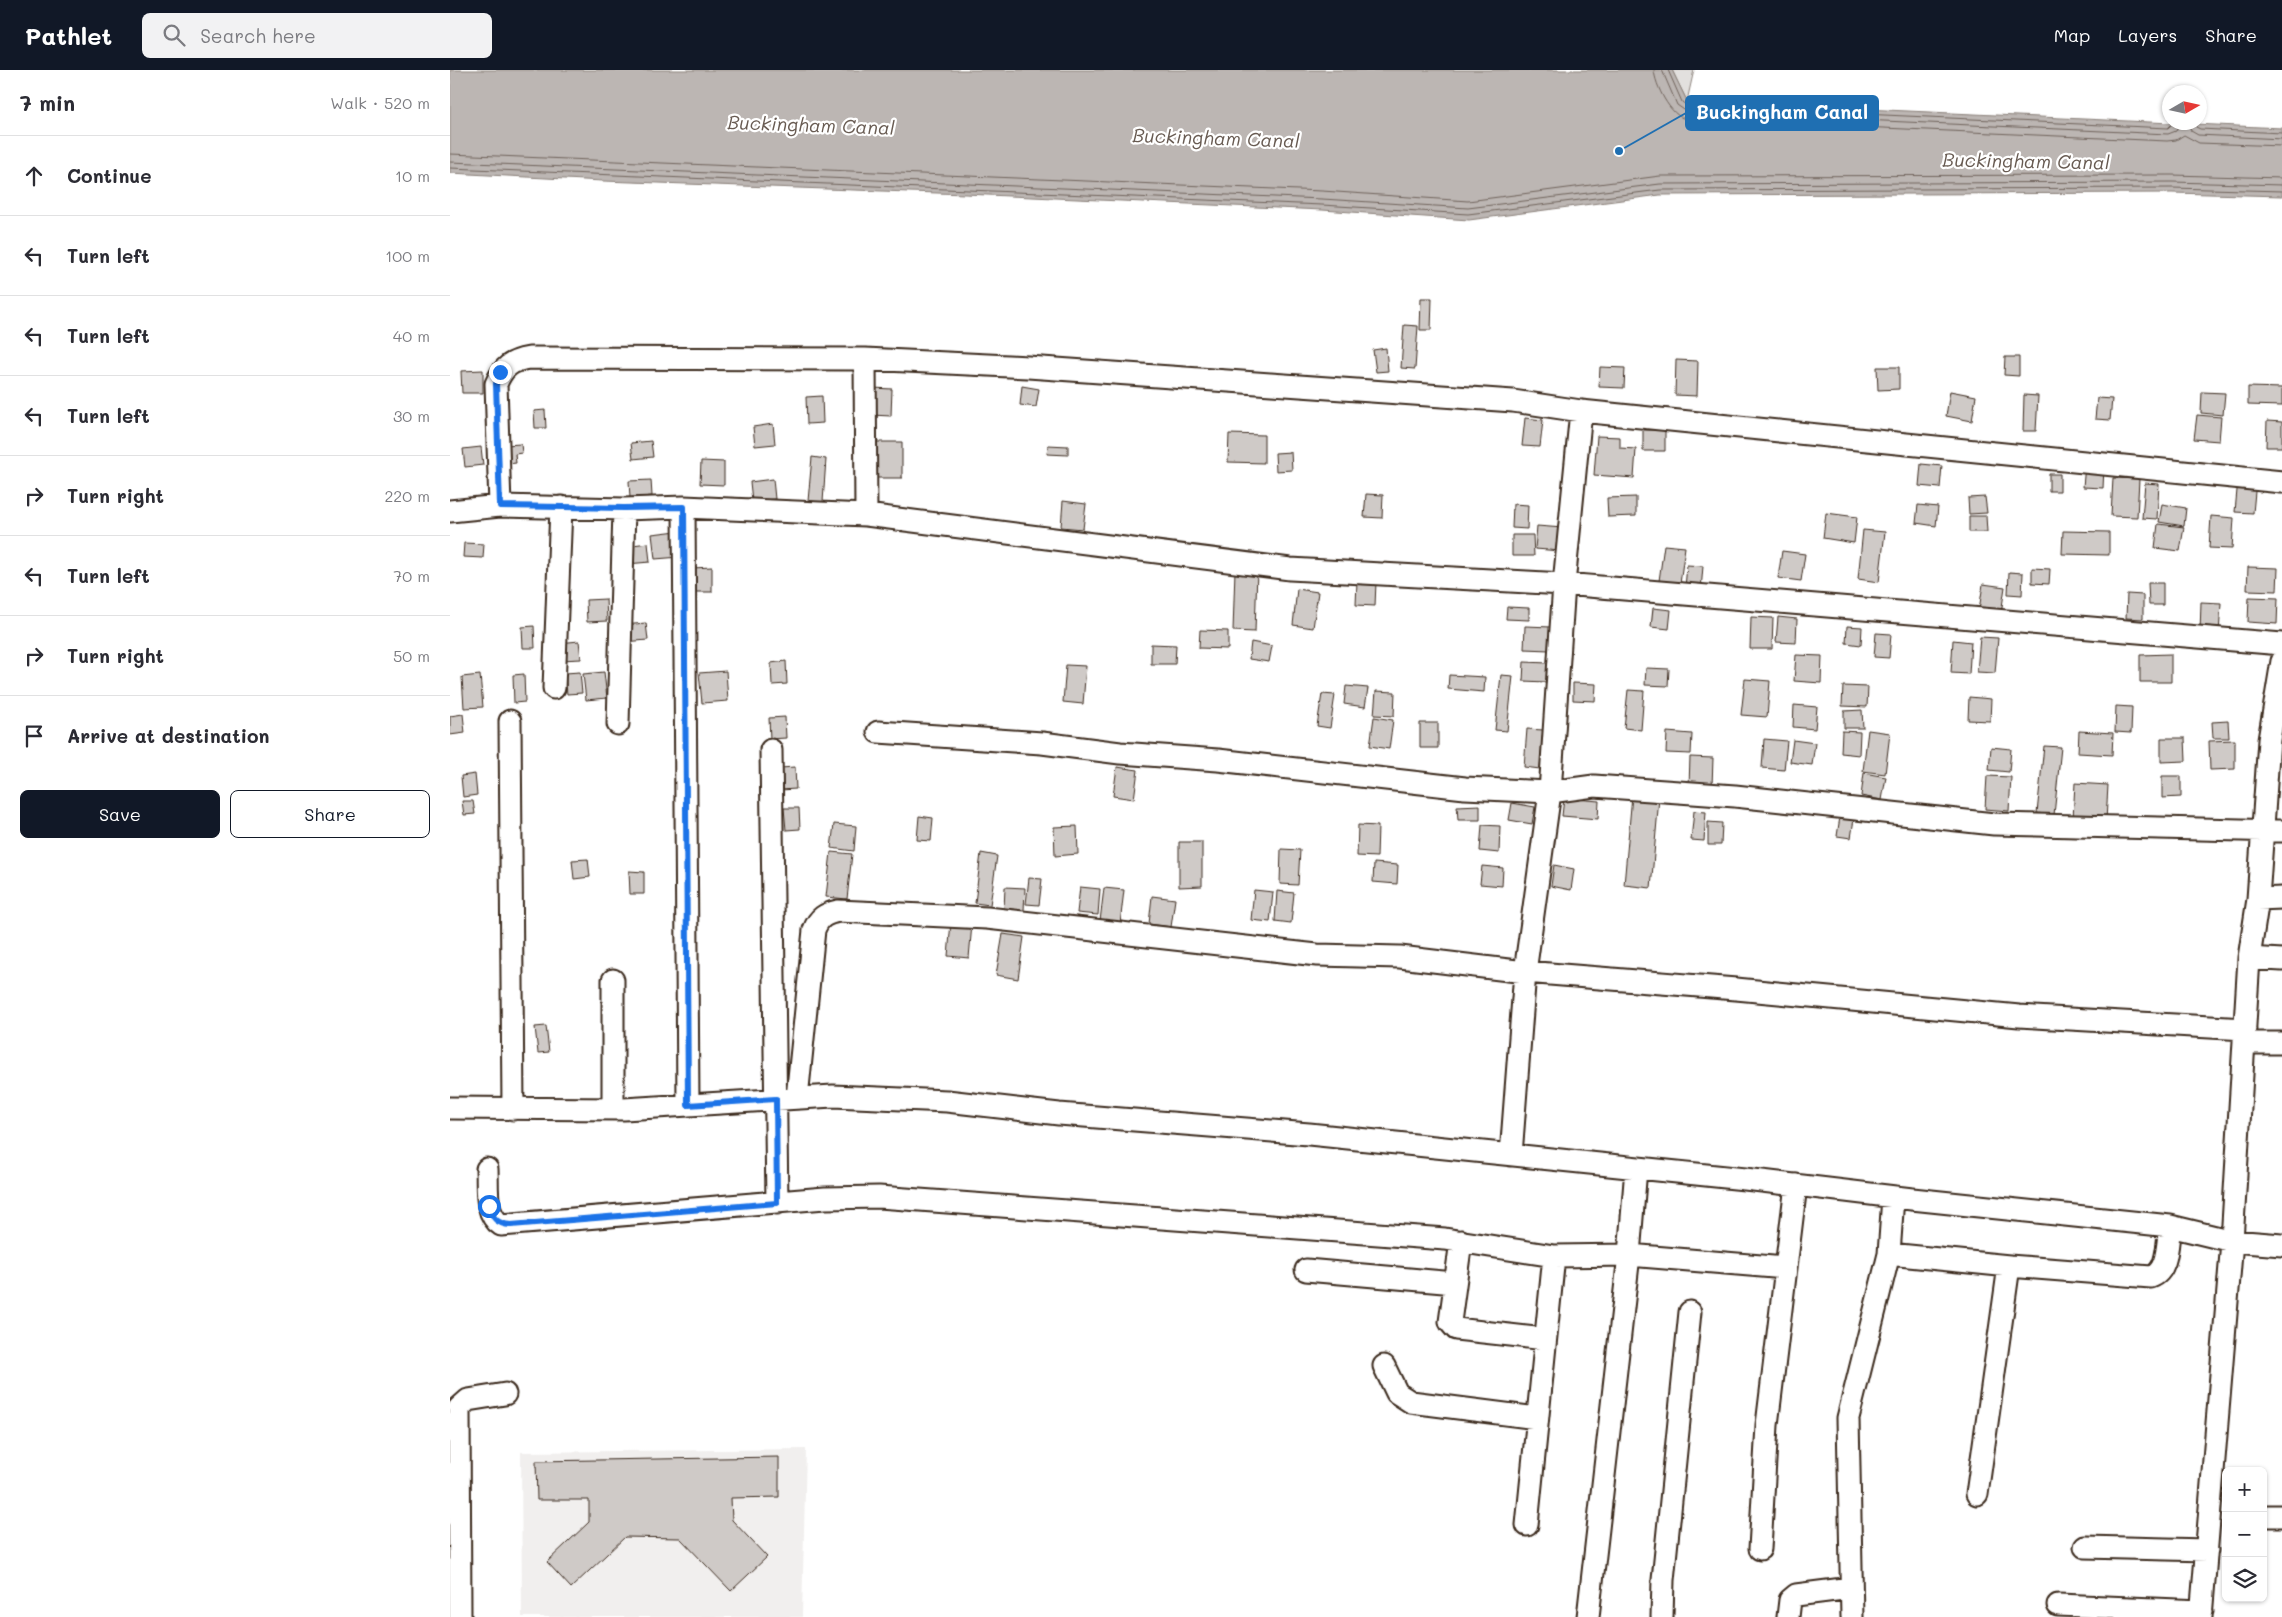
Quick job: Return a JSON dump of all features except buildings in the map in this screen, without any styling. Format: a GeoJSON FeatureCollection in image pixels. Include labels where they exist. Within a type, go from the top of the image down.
{"type":"FeatureCollection","features":[{"type":"Feature","properties":{"kind":"street"},"geometry":{"type":"LineString","coordinates":[[500,506],[496,384],[500,372],[516,361],[529,358],[865,359],[1028,367],[1513,401],[1581,411],[2282,482]]}},
{"type":"Feature","properties":{"kind":"street"},"geometry":{"type":"LineString","coordinates":[[865,359],[866,514]]}},
{"type":"Feature","properties":{"kind":"street"},"geometry":{"type":"LineString","coordinates":[[1511,1155],[1525,972],[1550,792],[1564,584],[1581,411]]}},
{"type":"Feature","properties":{"kind":"street"},"geometry":{"type":"LineString","coordinates":[[450,511],[500,506],[684,507],[866,514],[1290,569],[1564,584],[2282,644]]}},
{"type":"Feature","properties":{"kind":"street"},"geometry":{"type":"LineString","coordinates":[[554,688],[561,507]]}},
{"type":"Feature","properties":{"kind":"street"},"geometry":{"type":"LineString","coordinates":[[684,507],[688,1105]]}},
{"type":"Feature","properties":{"kind":"street"},"geometry":{"type":"LineString","coordinates":[[618,724],[624,508]]}},
{"type":"Feature","properties":{"kind":"street"},"geometry":{"type":"LineString","coordinates":[[2058,1605],[2201,1614],[2207,1550],[2218,1518],[2249,958],[2258,899],[2272,831],[2269,740],[2282,661]]}},
{"type":"Feature","properties":{"kind":"street"},"geometry":{"type":"LineString","coordinates":[[510,721],[513,1109]]}},
{"type":"Feature","properties":{"kind":"street"},"geometry":{"type":"LineString","coordinates":[[878,732],[1042,743],[1120,753],[1218,760],[1456,787],[1550,792],[1594,786],[1735,796],[1994,824],[2272,831]]}},
{"type":"Feature","properties":{"kind":"street"},"geometry":{"type":"LineString","coordinates":[[770,750],[777,1203]]}},
{"type":"Feature","properties":{"kind":"street"},"geometry":{"type":"LineString","coordinates":[[2258,899],[2282,898]]}},
{"type":"Feature","properties":{"kind":"street"},"geometry":{"type":"LineString","coordinates":[[797,1098],[814,930],[818,920],[826,914],[838,911],[987,918],[1317,955],[1400,957],[1525,972],[1746,990],[2245,1036],[2282,1043]]}},
{"type":"Feature","properties":{"kind":"street"},"geometry":{"type":"LineString","coordinates":[[2249,958],[2282,960]]}},
{"type":"Feature","properties":{"kind":"street"},"geometry":{"type":"LineString","coordinates":[[613,980],[613,1109]]}},
{"type":"Feature","properties":{"kind":"street"},"geometry":{"type":"LineString","coordinates":[[450,1108],[613,1109],[833,1096],[947,1102],[1059,1114],[1309,1134],[1796,1185],[2170,1226],[2232,1241],[2282,1244]]}},
{"type":"Feature","properties":{"kind":"street"},"geometry":{"type":"LineString","coordinates":[[1588,1617],[1629,1255],[1636,1168]]}},
{"type":"Feature","properties":{"kind":"street"},"geometry":{"type":"LineString","coordinates":[[487,1169],[489,1206],[492,1216],[501,1225],[826,1198],[917,1198],[1461,1241],[1554,1256],[1629,1255],[1786,1268]]}},
{"type":"Feature","properties":{"kind":"street"},"geometry":{"type":"LineString","coordinates":[[1760,1549],[1767,1425],[1796,1185]]}},
{"type":"Feature","properties":{"kind":"street"},"geometry":{"type":"LineString","coordinates":[[1852,1617],[1848,1418],[1889,1254],[1893,1197]]}},
{"type":"Feature","properties":{"kind":"street"},"geometry":{"type":"LineString","coordinates":[[1889,1254],[2008,1266],[2152,1277],[2158,1275],[2164,1266],[2170,1226]]}},
{"type":"Feature","properties":{"kind":"street"},"geometry":{"type":"LineString","coordinates":[[1461,1241],[1450,1322],[1456,1329],[1545,1339]]}},
{"type":"Feature","properties":{"kind":"street"},"geometry":{"type":"LineString","coordinates":[[1526,1525],[1554,1256]]}},
{"type":"Feature","properties":{"kind":"street"},"geometry":{"type":"LineString","coordinates":[[1977,1494],[2008,1266]]}},
{"type":"Feature","properties":{"kind":"street"},"geometry":{"type":"LineString","coordinates":[[1306,1270],[1456,1283]]}},
{"type":"Feature","properties":{"kind":"street"},"geometry":{"type":"LineString","coordinates":[[1662,1617],[1663,1580],[1690,1312]]}},
{"type":"Feature","properties":{"kind":"street"},"geometry":{"type":"LineString","coordinates":[[1384,1366],[1397,1394],[1411,1402],[1537,1418]]}},
{"type":"Feature","properties":{"kind":"street"},"geometry":{"type":"LineString","coordinates":[[460,1617],[459,1408],[468,1400],[505,1394]]}},
{"type":"Feature","properties":{"kind":"street"},"geometry":{"type":"LineString","coordinates":[[2267,1516],[2282,1516]]}},
{"type":"Feature","properties":{"kind":"street"},"geometry":{"type":"LineString","coordinates":[[2085,1548],[2207,1550]]}},
{"type":"Feature","properties":{"kind":"street"},"geometry":{"type":"LineString","coordinates":[[1788,1617],[1790,1600],[1796,1595],[1851,1588]]}},
{"type":"Feature","properties":{"kind":"shaded area"},"geometry":{"type":"Polygon","coordinates":[[[1672,70],[1694,70],[1687,101],[1672,70]]]}},
{"type":"Feature","properties":{"kind":"shaded area"},"geometry":{"type":"Polygon","coordinates":[[[806,1449],[802,1617],[522,1617],[521,1452],[806,1449]]]}},
{"type":"Feature","properties":{"kind":"water"},"geometry":{"type":"Polygon","coordinates":[[[450,70],[1672,70],[1687,101],[2162,123],[2162,130],[2207,130],[2207,125],[2282,128],[2282,196],[2172,193],[1660,195],[1469,220],[1322,210],[965,194],[603,181],[450,173],[450,70]]]}},
{"type":"Feature","properties":{"kind":"place","name":"Buckingham Canal"},"geometry":{"type":"Point","coordinates":[1619,151]}},
{"type":"Feature","properties":{"kind":"route"},"geometry":{"type":"LineString","coordinates":[[489,1206],[492,1216],[497,1222],[501,1225],[511,1225],[777,1203],[776,1099],[688,1105],[684,507],[500,506],[496,384],[500,372]]}}]}
